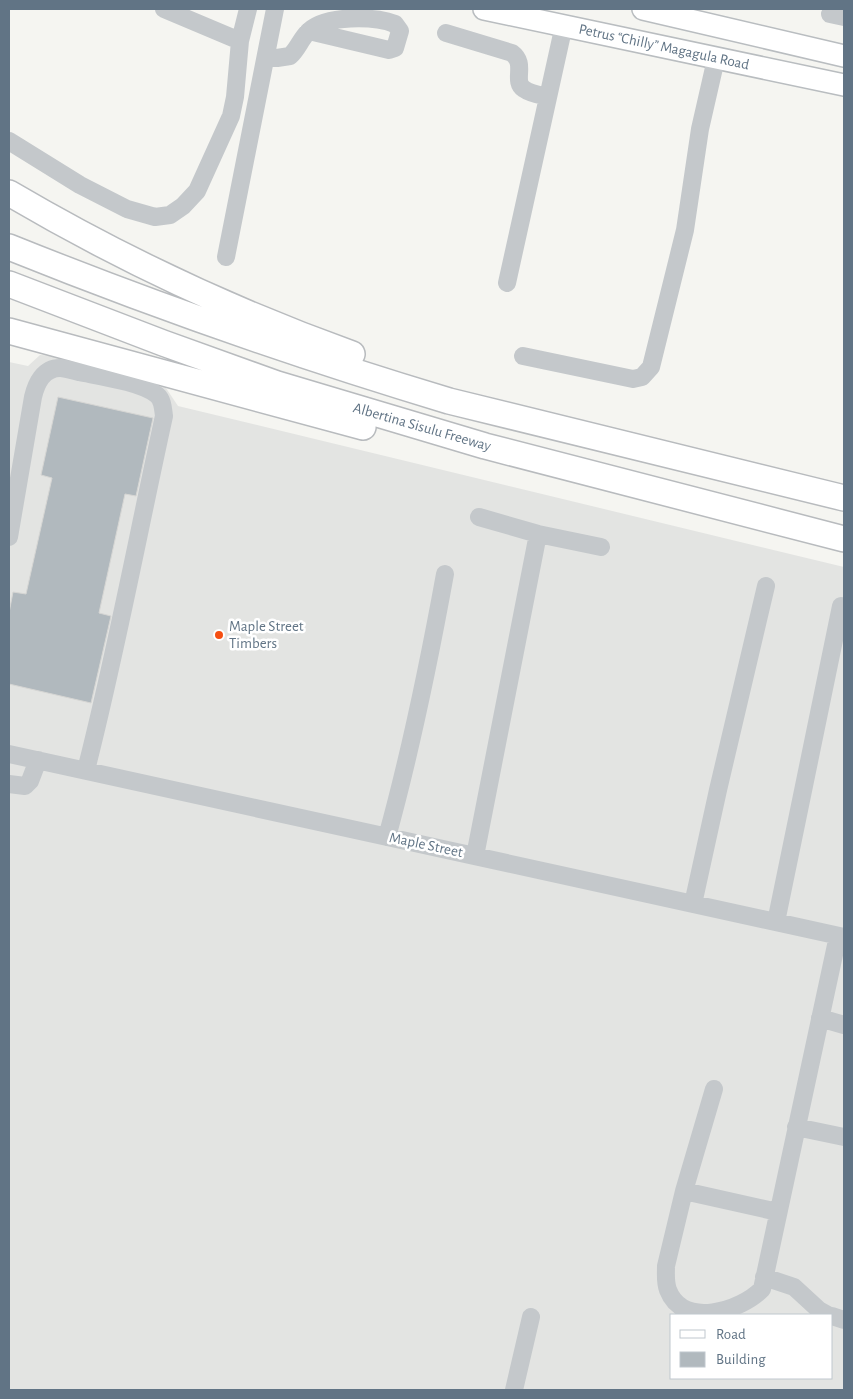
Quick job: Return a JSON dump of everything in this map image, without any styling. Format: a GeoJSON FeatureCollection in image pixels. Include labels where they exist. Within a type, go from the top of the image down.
{"type":"FeatureCollection","features":[{"type":"Feature","properties":{"kind":"highway"},"geometry":{"type":"LineString","coordinates":[[9,193],[99,243],[227,305],[315,341],[460,389],[493,403],[515,416]]}},
{"type":"Feature","properties":{"kind":"highway"},"geometry":{"type":"LineString","coordinates":[[9,246],[104,285],[268,344],[430,395],[844,498]]}},
{"type":"Feature","properties":{"kind":"highway","name":"Albertina Sisulu Freeway"},"geometry":{"type":"LineString","coordinates":[[9,284],[277,384],[485,446],[844,539]]}},
{"type":"Feature","properties":{"kind":"highway"},"geometry":{"type":"LineString","coordinates":[[9,331],[422,444],[443,447],[485,446]]}},
{"type":"Feature","properties":{"kind":"main road","name":"Petrus “Chilly” Magagula Road"},"geometry":{"type":"LineString","coordinates":[[484,9],[844,85]]}},
{"type":"Feature","properties":{"kind":"main road","name":"Petrus “Chilly” Magagula Road"},"geometry":{"type":"LineString","coordinates":[[643,9],[844,56]]}},
{"type":"Feature","properties":{"kind":"street"},"geometry":{"type":"LineString","coordinates":[[164,9],[240,42]]}},
{"type":"Feature","properties":{"kind":"street"},"geometry":{"type":"LineString","coordinates":[[9,141],[80,185],[127,209],[155,217],[170,215],[183,206],[197,191],[228,124],[235,97],[240,42],[248,9]]}},
{"type":"Feature","properties":{"kind":"street"},"geometry":{"type":"LineString","coordinates":[[226,256],[275,9]]}},
{"type":"Feature","properties":{"kind":"street"},"geometry":{"type":"LineString","coordinates":[[507,283],[564,26]]}},
{"type":"Feature","properties":{"kind":"street"},"geometry":{"type":"LineString","coordinates":[[266,57],[290,56],[309,31]]}},
{"type":"Feature","properties":{"kind":"street"},"geometry":{"type":"LineString","coordinates":[[446,34],[517,56],[520,62],[519,84],[523,88],[548,97]]}},
{"type":"Feature","properties":{"kind":"street"},"geometry":{"type":"LineString","coordinates":[[523,356],[633,379],[642,377],[651,367],[685,230],[700,129],[716,58]]}},
{"type":"Feature","properties":{"kind":"street"},"geometry":{"type":"LineString","coordinates":[[9,537],[33,397],[36,384],[41,377],[59,368],[112,378],[143,388],[158,396],[162,402],[164,416],[107,687],[86,770]]}},
{"type":"Feature","properties":{"kind":"street"},"geometry":{"type":"LineString","coordinates":[[479,517],[538,534],[601,547]]}},
{"type":"Feature","properties":{"kind":"street"},"geometry":{"type":"LineString","coordinates":[[475,856],[538,534]]}},
{"type":"Feature","properties":{"kind":"street"},"geometry":{"type":"LineString","coordinates":[[387,836],[403,779],[430,658],[445,574]]}},
{"type":"Feature","properties":{"kind":"street"},"geometry":{"type":"LineString","coordinates":[[693,904],[766,586]]}},
{"type":"Feature","properties":{"kind":"street"},"geometry":{"type":"LineString","coordinates":[[776,922],[841,606]]}},
{"type":"Feature","properties":{"kind":"street","name":"Maple Street"},"geometry":{"type":"LineString","coordinates":[[9,754],[841,936]]}},
{"type":"Feature","properties":{"kind":"street"},"geometry":{"type":"LineString","coordinates":[[9,784],[25,786],[30,781],[38,760]]}},
{"type":"Feature","properties":{"kind":"street"},"geometry":{"type":"LineString","coordinates":[[714,1089],[684,1191],[666,1266],[668,1290],[674,1300],[684,1308],[694,1312],[706,1313],[719,1312],[744,1303],[762,1289],[820,1018],[841,936]]}},
{"type":"Feature","properties":{"kind":"street"},"geometry":{"type":"LineString","coordinates":[[820,1018],[844,1025]]}},
{"type":"Feature","properties":{"kind":"street"},"geometry":{"type":"LineString","coordinates":[[796,1127],[844,1137]]}},
{"type":"Feature","properties":{"kind":"street"},"geometry":{"type":"LineString","coordinates":[[684,1191],[778,1212]]}},
{"type":"Feature","properties":{"kind":"street"},"geometry":{"type":"LineString","coordinates":[[764,1277],[794,1287],[818,1310],[826,1314]]}},
{"type":"Feature","properties":{"kind":"street"},"geometry":{"type":"LineString","coordinates":[[514,1390],[531,1317]]}},
{"type":"Feature","properties":{"kind":"shaded area"},"geometry":{"type":"Polygon","coordinates":[[[40,355],[57,356],[164,385],[178,406],[844,567],[844,1390],[9,1390],[9,362],[28,366],[40,355]]]}},
{"type":"Feature","properties":{"kind":"building"},"geometry":{"type":"Polygon","coordinates":[[[58,397],[153,418],[136,496],[125,494],[99,613],[111,616],[91,703],[9,684],[9,613],[13,592],[26,594],[52,478],[41,475],[58,397]]]}},
{"type":"Feature","properties":{"kind":"place","name":"Maple Street Timbers"},"geometry":{"type":"Point","coordinates":[219,635]}}]}
